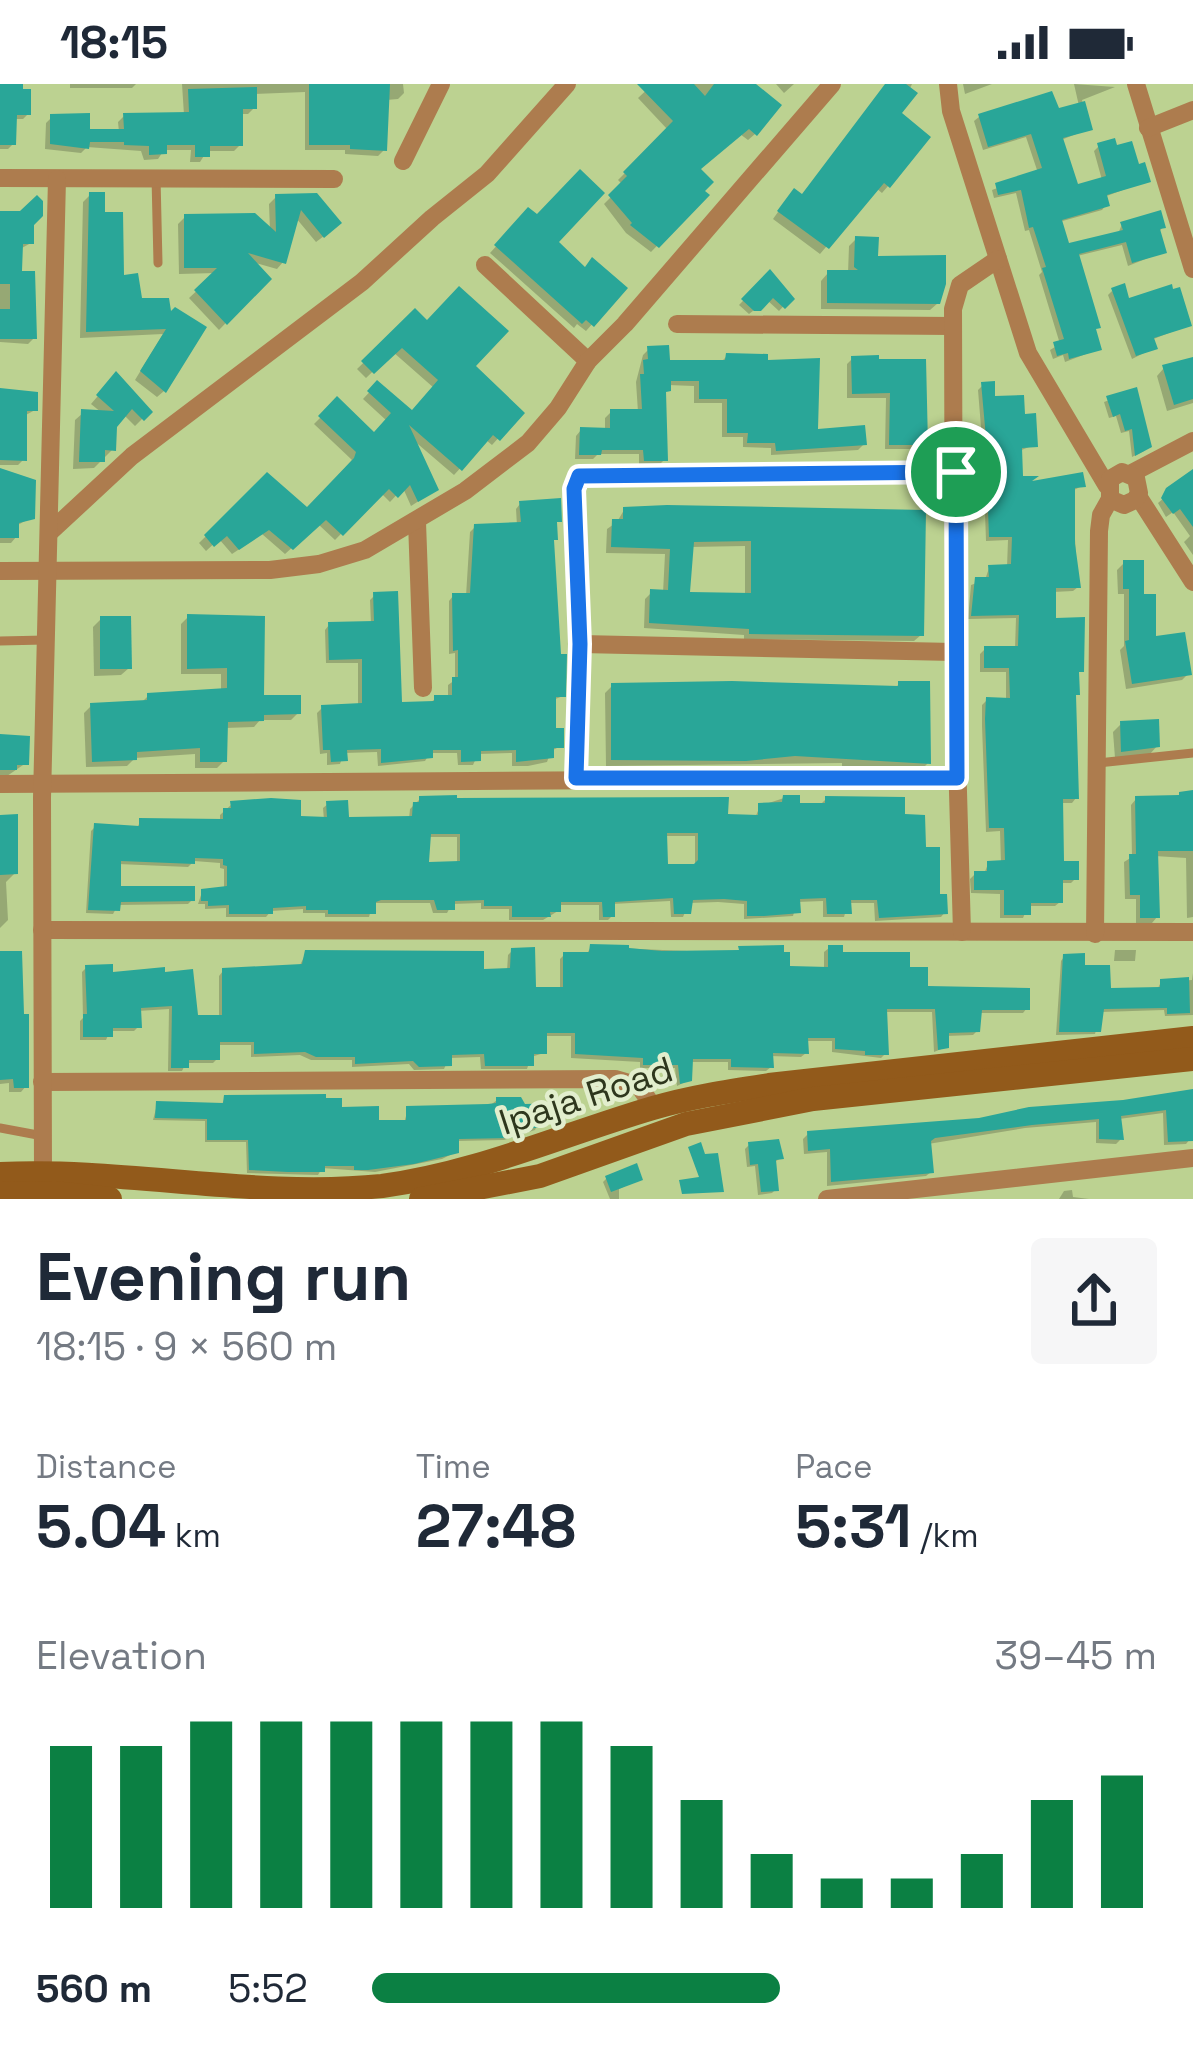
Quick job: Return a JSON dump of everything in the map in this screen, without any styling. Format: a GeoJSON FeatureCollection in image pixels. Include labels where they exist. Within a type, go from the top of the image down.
{"type":"FeatureCollection","features":[{"type":"Feature","properties":{"kind":"main road","name":"Ipaja Road"},"geometry":{"type":"LineString","coordinates":[[0,1174],[43,1172],[320,1192],[385,1185],[494,1164],[654,1108],[769,1084],[1193,1038]]}},
{"type":"Feature","properties":{"kind":"main road","name":"Ipaja Road"},"geometry":{"type":"LineString","coordinates":[[421,1199],[500,1192],[686,1124],[813,1099],[1193,1059]]}},
{"type":"Feature","properties":{"kind":"main road"},"geometry":{"type":"LineString","coordinates":[[0,1194],[110,1199]]}},
{"type":"Feature","properties":{"kind":"street"},"geometry":{"type":"LineString","coordinates":[[403,161],[441,84]]}},
{"type":"Feature","properties":{"kind":"street"},"geometry":{"type":"LineString","coordinates":[[49,533],[132,456],[362,282],[487,174],[567,84]]}},
{"type":"Feature","properties":{"kind":"street"},"geometry":{"type":"LineString","coordinates":[[0,572],[270,570],[319,564],[365,550],[417,522],[528,443],[588,361],[625,325],[832,84]]}},
{"type":"Feature","properties":{"kind":"street"},"geometry":{"type":"LineString","coordinates":[[948,84],[951,111],[1028,353],[1077,434],[1193,582]]}},
{"type":"Feature","properties":{"kind":"street"},"geometry":{"type":"LineString","coordinates":[[1136,84],[1193,269]]}},
{"type":"Feature","properties":{"kind":"street"},"geometry":{"type":"LineString","coordinates":[[1148,128],[1193,110]]}},
{"type":"Feature","properties":{"kind":"street"},"geometry":{"type":"LineString","coordinates":[[0,178],[334,179]]}},
{"type":"Feature","properties":{"kind":"street"},"geometry":{"type":"LineString","coordinates":[[43,1172],[45,640],[57,179]]}},
{"type":"Feature","properties":{"kind":"street"},"geometry":{"type":"LineString","coordinates":[[962,932],[952,309],[961,285],[998,259]]}},
{"type":"Feature","properties":{"kind":"street"},"geometry":{"type":"LineString","coordinates":[[484,265],[588,361]]}},
{"type":"Feature","properties":{"kind":"street"},"geometry":{"type":"LineString","coordinates":[[677,324],[953,326]]}},
{"type":"Feature","properties":{"kind":"street"},"geometry":{"type":"LineString","coordinates":[[1095,934],[1099,531],[1124,489],[1186,446]]}},
{"type":"Feature","properties":{"kind":"street"},"geometry":{"type":"LineString","coordinates":[[576,778],[580,644],[574,489],[579,476],[956,472]]}},
{"type":"Feature","properties":{"kind":"street"},"geometry":{"type":"LineString","coordinates":[[417,522],[423,688]]}},
{"type":"Feature","properties":{"kind":"street"},"geometry":{"type":"LineString","coordinates":[[580,644],[955,652]]}},
{"type":"Feature","properties":{"kind":"street"},"geometry":{"type":"LineString","coordinates":[[0,784],[957,778]]}},
{"type":"Feature","properties":{"kind":"street"},"geometry":{"type":"LineString","coordinates":[[42,930],[1193,932]]}},
{"type":"Feature","properties":{"kind":"street"},"geometry":{"type":"LineString","coordinates":[[42,1082],[615,1079],[639,1086],[654,1108]]}},
{"type":"Feature","properties":{"kind":"street"},"geometry":{"type":"LineString","coordinates":[[827,1199],[1193,1158]]}},
{"type":"Feature","properties":{"kind":"lane"},"geometry":{"type":"LineString","coordinates":[[156,177],[158,262]]}},
{"type":"Feature","properties":{"kind":"lane"},"geometry":{"type":"LineString","coordinates":[[0,641],[45,640]]}},
{"type":"Feature","properties":{"kind":"lane"},"geometry":{"type":"LineString","coordinates":[[1098,763],[1193,753]]}},
{"type":"Feature","properties":{"kind":"lane"},"geometry":{"type":"LineString","coordinates":[[0,1128],[43,1136]]}},
{"type":"Feature","properties":{"kind":"building"},"geometry":{"type":"Polygon","coordinates":[[[0,84],[23,84],[23,89],[31,89],[31,115],[17,115],[16,145],[0,145],[0,84]]]}},
{"type":"Feature","properties":{"kind":"building"},"geometry":{"type":"Polygon","coordinates":[[[309,84],[390,84],[387,151],[309,145],[309,84]]]}},
{"type":"Feature","properties":{"kind":"building"},"geometry":{"type":"Polygon","coordinates":[[[637,84],[694,84],[705,96],[714,84],[756,84],[782,105],[757,136],[749,129],[701,169],[714,182],[705,191],[710,195],[659,248],[630,225],[608,195],[627,176],[623,172],[673,121],[637,84]]]}},
{"type":"Feature","properties":{"kind":"building"},"geometry":{"type":"Polygon","coordinates":[[[885,84],[906,84],[918,93],[902,113],[931,137],[890,188],[884,183],[829,249],[777,211],[794,188],[802,194],[885,84]]]}},
{"type":"Feature","properties":{"kind":"building"},"geometry":{"type":"Polygon","coordinates":[[[257,87],[257,109],[243,109],[243,146],[210,146],[210,157],[195,157],[195,145],[167,145],[167,154],[149,155],[149,146],[124,142],[90,142],[89,149],[50,144],[50,114],[90,113],[90,129],[124,129],[123,113],[189,112],[188,89],[257,87]]]}},
{"type":"Feature","properties":{"kind":"building"},"geometry":{"type":"Polygon","coordinates":[[[1052,91],[1059,108],[1085,101],[1093,130],[1063,138],[1078,184],[1106,176],[1097,143],[1115,138],[1117,145],[1132,141],[1151,182],[1107,195],[1110,206],[1062,220],[1069,243],[1123,230],[1120,222],[1161,210],[1166,228],[1160,229],[1167,253],[1132,263],[1126,242],[1079,254],[1101,328],[1096,329],[1102,350],[1069,359],[1068,353],[1057,356],[1053,342],[1064,339],[1021,190],[998,195],[995,183],[1042,168],[1031,134],[988,147],[978,114],[1052,91]]]}},
{"type":"Feature","properties":{"kind":"building"},"geometry":{"type":"Polygon","coordinates":[[[580,169],[605,193],[559,242],[585,267],[592,257],[628,288],[594,327],[586,320],[582,324],[494,245],[528,207],[537,214],[580,169]]]}},
{"type":"Feature","properties":{"kind":"building"},"geometry":{"type":"Polygon","coordinates":[[[89,192],[105,192],[105,212],[123,212],[124,275],[138,273],[142,298],[169,298],[171,311],[175,307],[207,327],[166,393],[140,371],[166,329],[86,332],[89,192]]]}},
{"type":"Feature","properties":{"kind":"building"},"geometry":{"type":"Polygon","coordinates":[[[317,193],[342,223],[324,238],[301,210],[286,264],[248,253],[272,279],[227,325],[194,290],[217,268],[184,268],[184,214],[255,213],[276,232],[275,194],[317,193]]]}},
{"type":"Feature","properties":{"kind":"building"},"geometry":{"type":"Polygon","coordinates":[[[37,195],[43,201],[43,216],[34,225],[34,244],[23,244],[22,271],[35,271],[37,339],[0,339],[0,309],[10,309],[10,284],[0,284],[0,211],[20,211],[37,195]]]}},
{"type":"Feature","properties":{"kind":"building"},"geometry":{"type":"Polygon","coordinates":[[[855,236],[879,237],[878,256],[946,255],[940,304],[827,303],[827,270],[858,270],[854,267],[855,236]]]}},
{"type":"Feature","properties":{"kind":"building"},"geometry":{"type":"Polygon","coordinates":[[[770,269],[795,299],[785,309],[773,298],[761,311],[754,311],[741,299],[770,269]]]}},
{"type":"Feature","properties":{"kind":"building"},"geometry":{"type":"Polygon","coordinates":[[[1125,283],[1129,298],[1172,284],[1173,289],[1180,287],[1192,326],[1154,338],[1158,349],[1136,356],[1111,288],[1125,283]]]}},
{"type":"Feature","properties":{"kind":"building"},"geometry":{"type":"Polygon","coordinates":[[[459,286],[509,331],[476,366],[525,413],[500,441],[493,435],[462,471],[409,425],[439,490],[418,502],[410,485],[398,498],[389,489],[343,536],[326,520],[293,550],[269,530],[239,550],[227,536],[214,547],[204,535],[267,472],[307,507],[354,458],[356,452],[318,416],[337,396],[374,432],[391,413],[367,391],[377,380],[412,410],[438,380],[402,348],[374,374],[361,361],[415,308],[427,320],[459,286]]]}},
{"type":"Feature","properties":{"kind":"building"},"geometry":{"type":"Polygon","coordinates":[[[669,345],[670,360],[725,360],[726,353],[768,354],[768,360],[820,358],[818,429],[865,425],[867,445],[776,451],[775,443],[747,443],[748,433],[727,433],[727,399],[699,399],[699,381],[671,381],[671,391],[666,392],[668,461],[644,461],[643,450],[579,455],[580,427],[610,428],[610,409],[642,409],[640,374],[644,374],[643,360],[648,359],[647,346],[669,345]]]}},
{"type":"Feature","properties":{"kind":"building"},"geometry":{"type":"Polygon","coordinates":[[[879,355],[879,359],[926,359],[928,445],[889,445],[890,393],[852,394],[851,356],[879,355]]]}},
{"type":"Feature","properties":{"kind":"building"},"geometry":{"type":"Polygon","coordinates":[[[1193,357],[1193,399],[1174,405],[1162,365],[1193,357]]]}},
{"type":"Feature","properties":{"kind":"building"},"geometry":{"type":"Polygon","coordinates":[[[116,371],[153,412],[144,421],[132,409],[117,427],[116,451],[105,450],[105,462],[79,462],[81,409],[114,411],[96,395],[116,371]]]}},
{"type":"Feature","properties":{"kind":"building"},"geometry":{"type":"Polygon","coordinates":[[[995,381],[995,396],[1024,395],[1025,414],[1036,413],[1038,447],[1022,448],[1023,476],[1039,476],[1032,481],[1083,472],[1086,487],[1075,488],[1081,588],[1056,588],[1056,618],[1085,617],[1084,672],[1079,672],[1080,695],[1076,695],[1079,799],[1063,799],[1064,861],[1079,861],[1079,880],[1063,880],[1063,903],[1031,903],[1031,915],[1004,915],[1004,890],[974,890],[974,871],[987,871],[987,861],[1005,860],[1004,828],[989,828],[985,719],[986,697],[1010,698],[1009,668],[984,668],[984,646],[1018,646],[1019,615],[971,616],[975,577],[989,577],[988,565],[1011,564],[1012,537],[989,537],[988,509],[974,509],[974,490],[986,490],[986,477],[995,477],[994,448],[987,449],[981,382],[995,381]]]}},
{"type":"Feature","properties":{"kind":"building"},"geometry":{"type":"Polygon","coordinates":[[[1137,387],[1152,447],[1135,456],[1132,429],[1125,431],[1120,414],[1113,417],[1106,396],[1137,387]]]}},
{"type":"Feature","properties":{"kind":"building"},"geometry":{"type":"Polygon","coordinates":[[[0,388],[38,392],[38,411],[27,411],[27,461],[0,460],[0,388]]]}},
{"type":"Feature","properties":{"kind":"building"},"geometry":{"type":"Polygon","coordinates":[[[0,468],[36,480],[35,519],[19,523],[19,538],[0,538],[0,468]]]}},
{"type":"Feature","properties":{"kind":"building"},"geometry":{"type":"Polygon","coordinates":[[[1193,469],[1193,527],[1180,509],[1173,514],[1161,498],[1166,488],[1193,469]]]}},
{"type":"Feature","properties":{"kind":"building"},"geometry":{"type":"Polygon","coordinates":[[[561,498],[562,522],[557,522],[558,540],[554,540],[561,654],[567,654],[566,697],[556,697],[556,728],[564,728],[564,748],[554,748],[554,758],[516,762],[516,750],[481,751],[481,761],[461,762],[461,750],[433,750],[433,758],[381,763],[381,749],[347,750],[348,761],[331,762],[330,750],[323,750],[321,705],[362,703],[362,659],[329,660],[328,622],[374,621],[373,592],[398,591],[402,702],[452,695],[458,650],[453,651],[452,593],[470,593],[474,524],[521,522],[519,501],[561,498]]]}},
{"type":"Feature","properties":{"kind":"building"},"geometry":{"type":"Polygon","coordinates":[[[623,507],[926,510],[924,636],[749,634],[749,629],[649,623],[650,589],[668,590],[670,549],[611,547],[612,519],[623,519],[623,507]],[[751,541],[694,542],[690,592],[751,593],[751,541]]]}},
{"type":"Feature","properties":{"kind":"building"},"geometry":{"type":"Polygon","coordinates":[[[1123,560],[1144,560],[1144,594],[1156,594],[1156,636],[1185,632],[1192,675],[1132,684],[1125,641],[1129,640],[1129,589],[1123,589],[1123,560]]]}},
{"type":"Feature","properties":{"kind":"building"},"geometry":{"type":"Polygon","coordinates":[[[187,614],[265,616],[264,695],[301,695],[301,714],[228,722],[227,762],[200,762],[200,748],[137,752],[137,760],[92,762],[90,703],[147,700],[147,693],[227,688],[227,668],[187,669],[187,614]]]}},
{"type":"Feature","properties":{"kind":"building"},"geometry":{"type":"Polygon","coordinates":[[[100,616],[131,616],[132,669],[100,669],[100,616]]]}},
{"type":"Feature","properties":{"kind":"building"},"geometry":{"type":"Polygon","coordinates":[[[898,681],[930,681],[931,764],[795,756],[746,761],[611,760],[611,683],[898,686],[898,681]]]}},
{"type":"Feature","properties":{"kind":"building"},"geometry":{"type":"Polygon","coordinates":[[[1159,719],[1160,747],[1121,752],[1120,721],[1159,719]]]}},
{"type":"Feature","properties":{"kind":"building"},"geometry":{"type":"Polygon","coordinates":[[[0,734],[30,736],[29,765],[0,770],[0,734]]]}},
{"type":"Feature","properties":{"kind":"building"},"geometry":{"type":"Polygon","coordinates":[[[1193,790],[1193,851],[1158,851],[1160,918],[1140,918],[1140,895],[1130,895],[1129,854],[1136,854],[1135,796],[1193,790]]]}},
{"type":"Feature","properties":{"kind":"building"},"geometry":{"type":"Polygon","coordinates":[[[783,795],[800,795],[800,803],[825,803],[825,796],[905,797],[905,814],[925,815],[926,847],[940,847],[940,894],[947,894],[948,914],[879,918],[877,900],[851,900],[852,914],[827,914],[826,898],[800,899],[801,913],[747,916],[747,901],[724,899],[693,900],[691,914],[674,914],[673,898],[615,902],[615,917],[603,917],[602,902],[561,902],[561,912],[550,912],[551,917],[512,917],[512,906],[484,906],[484,900],[455,901],[455,910],[437,910],[434,900],[381,900],[376,902],[376,914],[328,914],[328,910],[306,910],[306,906],[273,908],[273,914],[229,914],[229,905],[208,906],[208,901],[201,901],[201,889],[227,886],[223,859],[195,858],[195,864],[121,861],[121,886],[195,886],[195,901],[121,902],[120,911],[88,910],[94,823],[139,826],[139,818],[223,819],[223,808],[231,808],[230,801],[271,798],[301,800],[301,816],[327,817],[326,801],[348,800],[349,817],[412,816],[413,802],[419,802],[419,796],[729,797],[728,814],[758,815],[758,803],[782,802],[783,795]],[[667,833],[668,864],[698,860],[698,833],[667,833]],[[431,834],[429,862],[460,861],[460,834],[431,834]]]}},
{"type":"Feature","properties":{"kind":"building"},"geometry":{"type":"Polygon","coordinates":[[[18,814],[18,874],[0,875],[0,815],[18,814]]]}},
{"type":"Feature","properties":{"kind":"building"},"geometry":{"type":"Polygon","coordinates":[[[590,944],[662,951],[784,945],[784,952],[790,952],[790,966],[828,967],[828,945],[843,945],[843,952],[910,952],[910,967],[928,967],[928,986],[1030,988],[1030,1010],[982,1010],[980,1032],[949,1033],[949,1048],[938,1050],[935,1009],[887,1009],[889,1055],[835,1049],[835,1038],[808,1038],[809,1054],[773,1053],[774,1068],[731,1067],[731,1059],[693,1059],[692,1081],[680,1084],[678,1065],[643,1065],[643,1058],[575,1054],[575,1033],[547,1033],[547,1054],[534,1054],[534,1066],[485,1066],[484,1054],[452,1055],[452,1066],[419,1067],[413,1061],[355,1064],[355,1057],[316,1057],[305,1052],[254,1054],[254,1042],[220,1042],[220,1060],[189,1060],[189,1068],[171,1068],[172,1006],[141,1008],[142,1028],[113,1028],[113,1037],[83,1037],[85,965],[113,964],[113,972],[193,969],[198,1015],[222,1015],[222,968],[302,964],[305,950],[484,951],[484,969],[510,968],[511,948],[535,947],[536,987],[563,987],[563,952],[589,952],[590,944]]]}},
{"type":"Feature","properties":{"kind":"building"},"geometry":{"type":"Polygon","coordinates":[[[0,951],[22,951],[24,1014],[29,1014],[29,1088],[14,1088],[13,1079],[0,1080],[0,951]]]}},
{"type":"Feature","properties":{"kind":"building"},"geometry":{"type":"Polygon","coordinates":[[[1085,953],[1085,965],[1110,965],[1111,988],[1160,987],[1160,979],[1189,977],[1190,1013],[1167,1014],[1167,1008],[1104,1009],[1101,1032],[1059,1032],[1063,954],[1085,953]]]}},
{"type":"Feature","properties":{"kind":"building"},"geometry":{"type":"Polygon","coordinates":[[[1193,1089],[1193,1141],[1168,1142],[1166,1110],[1121,1116],[1124,1140],[1099,1139],[1099,1119],[935,1138],[931,1141],[934,1173],[831,1182],[830,1149],[808,1151],[807,1131],[979,1118],[1029,1107],[1193,1089]]]}},
{"type":"Feature","properties":{"kind":"building"},"geometry":{"type":"Polygon","coordinates":[[[326,1094],[326,1098],[342,1098],[342,1107],[379,1106],[379,1120],[406,1120],[406,1106],[488,1104],[496,1103],[496,1097],[521,1097],[525,1104],[561,1103],[562,1120],[541,1121],[542,1127],[510,1138],[459,1139],[459,1153],[414,1164],[368,1170],[325,1166],[325,1172],[288,1172],[249,1170],[248,1140],[207,1140],[207,1119],[155,1118],[156,1101],[223,1103],[224,1095],[326,1094]]]}},
{"type":"Feature","properties":{"kind":"building"},"geometry":{"type":"Polygon","coordinates":[[[779,1139],[784,1159],[776,1160],[779,1191],[761,1192],[758,1164],[750,1165],[748,1142],[779,1139]]]}},
{"type":"Feature","properties":{"kind":"building"},"geometry":{"type":"Polygon","coordinates":[[[701,1142],[705,1154],[718,1153],[724,1192],[682,1194],[679,1180],[699,1177],[688,1147],[701,1142]]]}},
{"type":"Feature","properties":{"kind":"building"},"geometry":{"type":"Polygon","coordinates":[[[637,1163],[643,1180],[611,1192],[605,1176],[637,1163]]]}},
{"type":"Feature","properties":{"kind":"route"},"geometry":{"type":"LineString","coordinates":[[956,472],[957,778],[576,778],[580,644],[574,489],[579,476],[956,472]]}}]}
